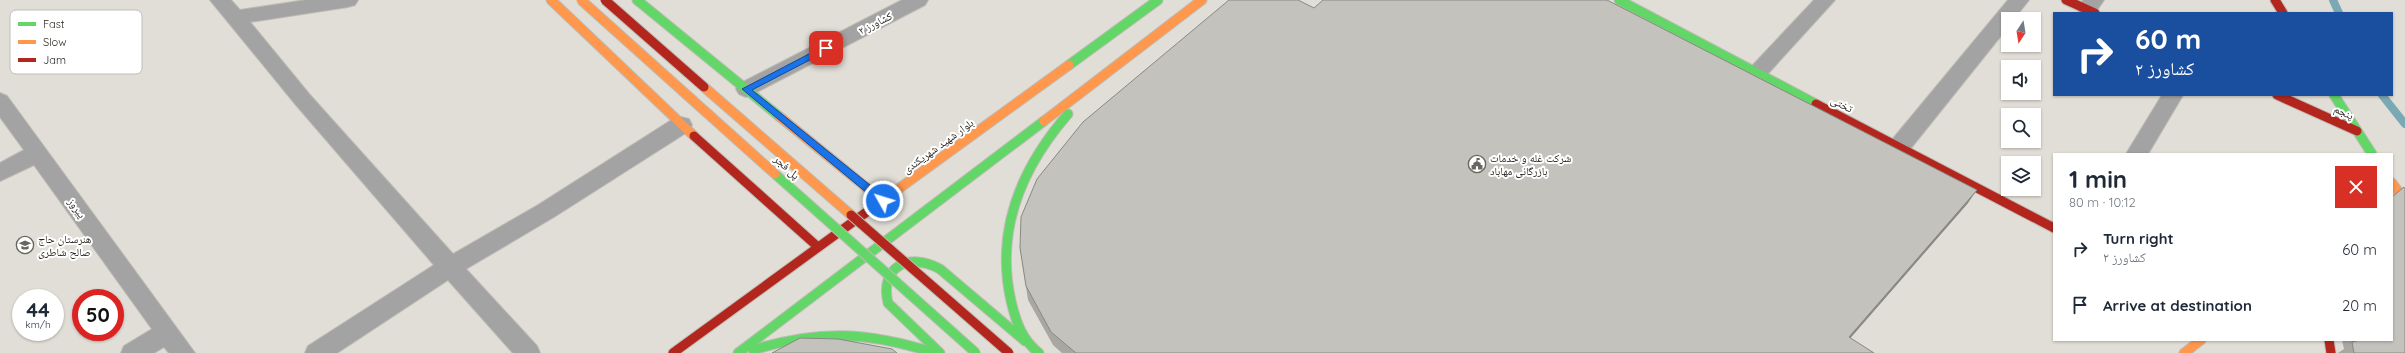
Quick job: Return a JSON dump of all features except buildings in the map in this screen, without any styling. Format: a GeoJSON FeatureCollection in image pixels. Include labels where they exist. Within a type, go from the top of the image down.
{"type":"FeatureCollection","features":[{"type":"Feature","properties":{"kind":"main road"},"geometry":{"type":"LineString","coordinates":[[551,0],[682,125],[818,247]]}},
{"type":"Feature","properties":{"kind":"main road","name":"پل فجر"},"geometry":{"type":"LineString","coordinates":[[581,0],[976,353]]}},
{"type":"Feature","properties":{"kind":"main road"},"geometry":{"type":"LineString","coordinates":[[605,0],[1009,353]]}},
{"type":"Feature","properties":{"kind":"main road"},"geometry":{"type":"LineString","coordinates":[[637,0],[883,201]]}},
{"type":"Feature","properties":{"kind":"main road","name":"بلوار شهید شهریکندی"},"geometry":{"type":"LineString","coordinates":[[673,353],[1158,0]]}},
{"type":"Feature","properties":{"kind":"main road"},"geometry":{"type":"LineString","coordinates":[[738,353],[1202,0]]}},
{"type":"Feature","properties":{"kind":"main road","name":"تختی"},"geometry":{"type":"LineString","coordinates":[[1620,0],[2053,227]]}},
{"type":"Feature","properties":{"kind":"main road"},"geometry":{"type":"LineString","coordinates":[[2066,0],[2092,7]]}},
{"type":"Feature","properties":{"kind":"main road"},"geometry":{"type":"LineString","coordinates":[[2275,0],[2281,12]]}},
{"type":"Feature","properties":{"kind":"main road"},"geometry":{"type":"LineString","coordinates":[[1026,342],[1012,304],[1005,268],[1014,206],[1029,165],[1049,135],[1104,75]]}},
{"type":"Feature","properties":{"kind":"main road","name":"پنجم"},"geometry":{"type":"LineString","coordinates":[[2279,96],[2357,131]]}},
{"type":"Feature","properties":{"kind":"main road"},"geometry":{"type":"LineString","coordinates":[[2335,96],[2371,153]]}},
{"type":"Feature","properties":{"kind":"main road"},"geometry":{"type":"LineString","coordinates":[[2405,184],[2393,186],[2405,201]]}},
{"type":"Feature","properties":{"kind":"main road"},"geometry":{"type":"LineString","coordinates":[[940,353],[888,303],[884,296],[885,281],[897,267],[916,261],[927,262],[935,266],[1039,353]]}},
{"type":"Feature","properties":{"kind":"main road"},"geometry":{"type":"LineString","coordinates":[[747,353],[769,344],[807,333],[850,333],[899,340],[935,353]]}},
{"type":"Feature","properties":{"kind":"main road"},"geometry":{"type":"LineString","coordinates":[[2184,353],[2200,341]]}},
{"type":"Feature","properties":{"kind":"main road"},"geometry":{"type":"LineString","coordinates":[[2329,341],[2331,353]]}},
{"type":"Feature","properties":{"kind":"street"},"geometry":{"type":"LineString","coordinates":[[220,0],[303,100],[528,353]]}},
{"type":"Feature","properties":{"kind":"street"},"geometry":{"type":"LineString","coordinates":[[235,18],[348,0]]}},
{"type":"Feature","properties":{"kind":"street","name":"کشاورز ۲"},"geometry":{"type":"LineString","coordinates":[[746,89],[918,0]]}},
{"type":"Feature","properties":{"kind":"street"},"geometry":{"type":"LineString","coordinates":[[1757,73],[1825,0]]}},
{"type":"Feature","properties":{"kind":"street"},"geometry":{"type":"LineString","coordinates":[[1899,147],[2020,0]]}},
{"type":"Feature","properties":{"kind":"street"},"geometry":{"type":"LineString","coordinates":[[2138,153],[2172,96]]}},
{"type":"Feature","properties":{"kind":"street","name":"پیروز"},"geometry":{"type":"LineString","coordinates":[[0,101],[183,353]]}},
{"type":"Feature","properties":{"kind":"street"},"geometry":{"type":"LineString","coordinates":[[317,353],[450,267],[546,211],[682,125]]}},
{"type":"Feature","properties":{"kind":"street"},"geometry":{"type":"LineString","coordinates":[[0,173],[38,153]]}},
{"type":"Feature","properties":{"kind":"street"},"geometry":{"type":"LineString","coordinates":[[133,353],[168,332]]}},
{"type":"Feature","properties":{"kind":"waterway"},"geometry":{"type":"LineString","coordinates":[[2333,0],[2339,12]]}},
{"type":"Feature","properties":{"kind":"waterway"},"geometry":{"type":"LineString","coordinates":[[2383,96],[2405,124]]}},
{"type":"Feature","properties":{"kind":"traffic: fast"},"geometry":{"type":"LineString","coordinates":[[637,0],[780,117]]}},
{"type":"Feature","properties":{"kind":"traffic: fast"},"geometry":{"type":"LineString","coordinates":[[1069,65],[1158,0]]}},
{"type":"Feature","properties":{"kind":"traffic: fast"},"geometry":{"type":"LineString","coordinates":[[1619,0],[1816,104]]}},
{"type":"Feature","properties":{"kind":"traffic: fast"},"geometry":{"type":"LineString","coordinates":[[2335,96],[2371,153]]}},
{"type":"Feature","properties":{"kind":"traffic: fast"},"geometry":{"type":"LineString","coordinates":[[1039,353],[1033,349],[1025,339],[1017,323],[1013,310],[1007,283],[1005,257],[1008,230],[1014,204],[1023,180],[1035,156],[1050,134],[1068,114]]}},
{"type":"Feature","properties":{"kind":"traffic: fast"},"geometry":{"type":"LineString","coordinates":[[738,353],[1044,121]]}},
{"type":"Feature","properties":{"kind":"traffic: fast"},"geometry":{"type":"LineString","coordinates":[[775,174],[976,353]]}},
{"type":"Feature","properties":{"kind":"traffic: fast"},"geometry":{"type":"LineString","coordinates":[[940,353],[888,303],[885,291],[889,274],[903,264],[913,262],[923,263],[940,269],[1025,341]]}},
{"type":"Feature","properties":{"kind":"traffic: fast"},"geometry":{"type":"LineString","coordinates":[[753,350],[777,342],[800,337],[844,334],[888,340],[935,353]]}},
{"type":"Feature","properties":{"kind":"traffic: slow"},"geometry":{"type":"LineString","coordinates":[[551,0],[694,136]]}},
{"type":"Feature","properties":{"kind":"traffic: slow"},"geometry":{"type":"LineString","coordinates":[[581,0],[775,174]]}},
{"type":"Feature","properties":{"kind":"traffic: slow"},"geometry":{"type":"LineString","coordinates":[[1044,121],[1202,0]]}},
{"type":"Feature","properties":{"kind":"traffic: slow"},"geometry":{"type":"LineString","coordinates":[[868,211],[1069,65]]}},
{"type":"Feature","properties":{"kind":"traffic: slow"},"geometry":{"type":"LineString","coordinates":[[704,87],[851,215]]}},
{"type":"Feature","properties":{"kind":"traffic: slow"},"geometry":{"type":"LineString","coordinates":[[780,117],[883,201]]}},
{"type":"Feature","properties":{"kind":"traffic: slow"},"geometry":{"type":"LineString","coordinates":[[2393,184],[2405,201]]}},
{"type":"Feature","properties":{"kind":"traffic: slow"},"geometry":{"type":"LineString","coordinates":[[2184,353],[2200,341]]}},
{"type":"Feature","properties":{"kind":"traffic: jam"},"geometry":{"type":"LineString","coordinates":[[605,0],[704,87]]}},
{"type":"Feature","properties":{"kind":"traffic: jam"},"geometry":{"type":"LineString","coordinates":[[2066,0],[2093,12]]}},
{"type":"Feature","properties":{"kind":"traffic: jam"},"geometry":{"type":"LineString","coordinates":[[2275,0],[2282,12]]}},
{"type":"Feature","properties":{"kind":"traffic: jam"},"geometry":{"type":"LineString","coordinates":[[2279,96],[2357,131]]}},
{"type":"Feature","properties":{"kind":"traffic: jam"},"geometry":{"type":"LineString","coordinates":[[1816,104],[2053,227]]}},
{"type":"Feature","properties":{"kind":"traffic: jam"},"geometry":{"type":"LineString","coordinates":[[694,136],[818,247]]}},
{"type":"Feature","properties":{"kind":"traffic: jam"},"geometry":{"type":"LineString","coordinates":[[673,353],[868,211]]}},
{"type":"Feature","properties":{"kind":"traffic: jam"},"geometry":{"type":"LineString","coordinates":[[851,215],[1009,353]]}},
{"type":"Feature","properties":{"kind":"traffic: jam"},"geometry":{"type":"LineString","coordinates":[[2329,341],[2331,353]]}},
{"type":"Feature","properties":{"kind":"place","name":"شرکت غله و خدمات بازرگانی مهاباد"},"geometry":{"type":"Point","coordinates":[1477,164]}},
{"type":"Feature","properties":{"kind":"place","name":"هنرستان حاج صالح شاطری"},"geometry":{"type":"Point","coordinates":[25,245]}},
{"type":"Feature","properties":{"kind":"route"},"geometry":{"type":"LineString","coordinates":[[826,48],[746,89],[883,201]]}}]}
